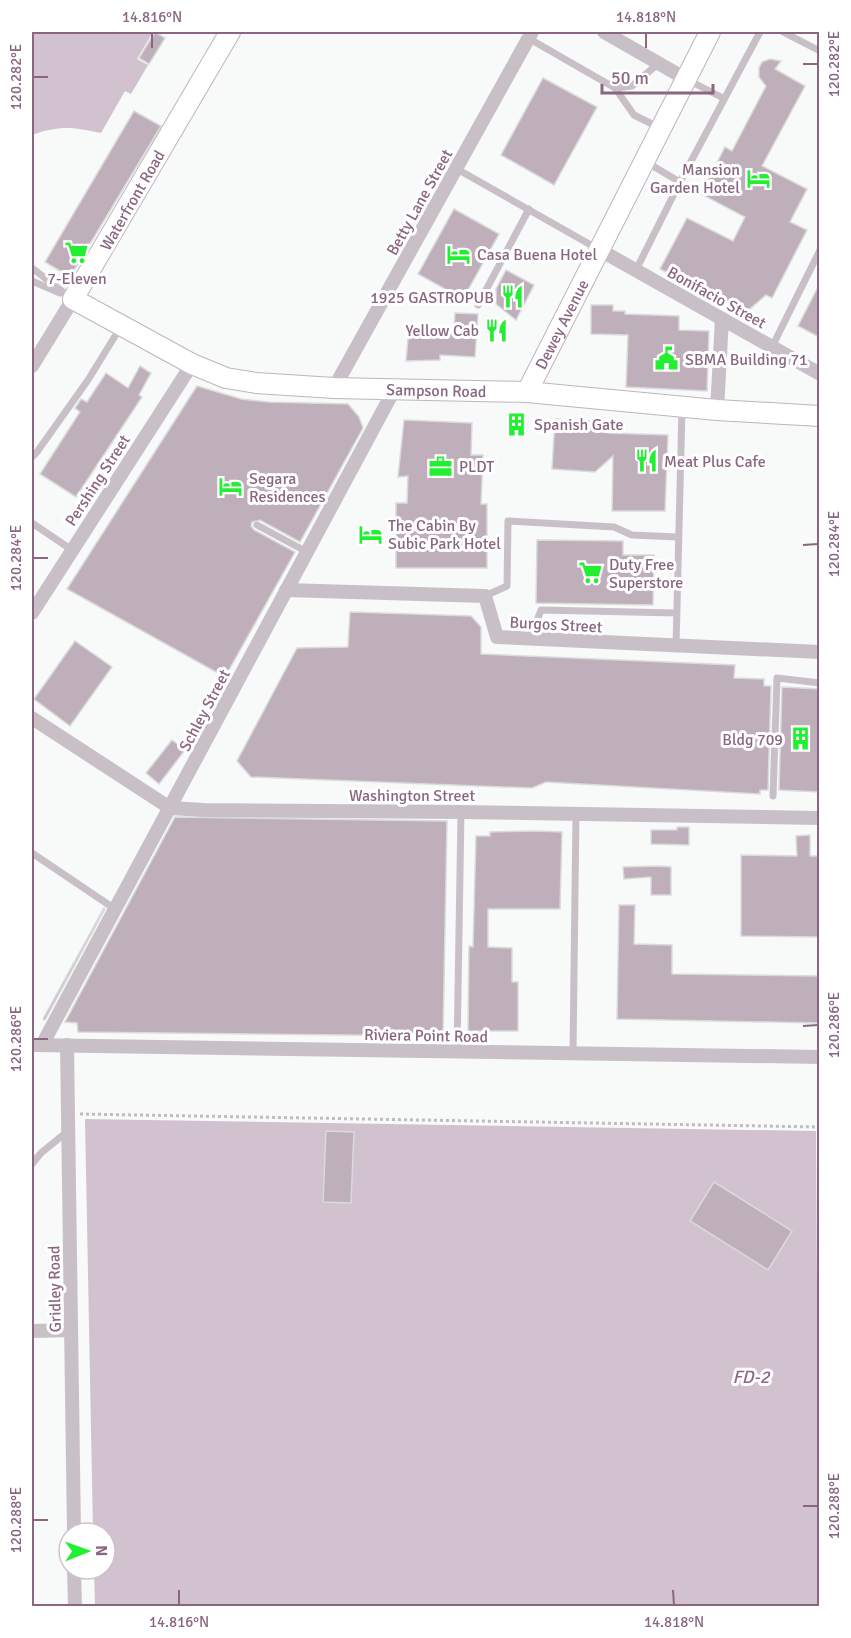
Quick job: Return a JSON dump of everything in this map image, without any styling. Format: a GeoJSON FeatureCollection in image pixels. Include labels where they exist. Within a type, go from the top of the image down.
{"type":"FeatureCollection","features":[{"type":"Feature","properties":{"kind":"main road","name":"Waterfront Road"},"geometry":{"type":"LineString","coordinates":[[72,298],[230,32]]}},
{"type":"Feature","properties":{"kind":"main road","name":"Dewey Avenue"},"geometry":{"type":"LineString","coordinates":[[527,392],[710,32]]}},
{"type":"Feature","properties":{"kind":"main road","name":"Sampson Road"},"geometry":{"type":"LineString","coordinates":[[72,298],[192,364],[226,378],[256,383],[394,390],[527,392],[717,410],[819,416]]}},
{"type":"Feature","properties":{"kind":"street"},"geometry":{"type":"LineString","coordinates":[[604,32],[686,79]]}},
{"type":"Feature","properties":{"kind":"street","name":"Betty Lane Street"},"geometry":{"type":"LineString","coordinates":[[334,388],[530,35]]}},
{"type":"Feature","properties":{"kind":"street","name":"Bonifacio Street"},"geometry":{"type":"LineString","coordinates":[[598,249],[819,374]]}},
{"type":"Feature","properties":{"kind":"street","name":"Waterfront Road"},"geometry":{"type":"LineString","coordinates":[[32,366],[72,298]]}},
{"type":"Feature","properties":{"kind":"street"},"geometry":{"type":"LineString","coordinates":[[717,410],[722,319]]}},
{"type":"Feature","properties":{"kind":"street","name":"Pershing Street"},"geometry":{"type":"LineString","coordinates":[[32,614],[192,364]]}},
{"type":"Feature","properties":{"kind":"street","name":"Schley Street"},"geometry":{"type":"LineString","coordinates":[[37,1045],[115,909],[394,390]]}},
{"type":"Feature","properties":{"kind":"street"},"geometry":{"type":"LineString","coordinates":[[286,590],[485,596]]}},
{"type":"Feature","properties":{"kind":"street","name":"Burgos Street"},"geometry":{"type":"LineString","coordinates":[[485,596],[497,637],[819,652]]}},
{"type":"Feature","properties":{"kind":"street","name":"Washington Street"},"geometry":{"type":"LineString","coordinates":[[32,718],[170,808],[819,818]]}},
{"type":"Feature","properties":{"kind":"street","name":"Riviera Point Road"},"geometry":{"type":"LineString","coordinates":[[37,1045],[819,1058]]}},
{"type":"Feature","properties":{"kind":"street","name":"Gridley Road"},"geometry":{"type":"LineString","coordinates":[[67,1046],[74,1521]]}},
{"type":"Feature","properties":{"kind":"street"},"geometry":{"type":"LineString","coordinates":[[32,1330],[71,1330]]}},
{"type":"Feature","properties":{"kind":"street"},"geometry":{"type":"LineString","coordinates":[[74,1581],[75,1606]]}},
{"type":"Feature","properties":{"kind":"lane"},"geometry":{"type":"LineString","coordinates":[[636,270],[723,98],[760,32]]}},
{"type":"Feature","properties":{"kind":"lane"},"geometry":{"type":"LineString","coordinates":[[783,32],[819,51]]}},
{"type":"Feature","properties":{"kind":"lane"},"geometry":{"type":"LineString","coordinates":[[530,35],[615,88],[634,115],[660,128]]}},
{"type":"Feature","properties":{"kind":"lane"},"geometry":{"type":"LineString","coordinates":[[615,88],[632,86],[659,63]]}},
{"type":"Feature","properties":{"kind":"lane"},"geometry":{"type":"LineString","coordinates":[[686,79],[723,98]]}},
{"type":"Feature","properties":{"kind":"lane"},"geometry":{"type":"LineString","coordinates":[[644,161],[680,182]]}},
{"type":"Feature","properties":{"kind":"lane"},"geometry":{"type":"LineString","coordinates":[[457,168],[598,249]]}},
{"type":"Feature","properties":{"kind":"lane"},"geometry":{"type":"LineString","coordinates":[[478,305],[529,209]]}},
{"type":"Feature","properties":{"kind":"lane"},"geometry":{"type":"LineString","coordinates":[[772,347],[819,250]]}},
{"type":"Feature","properties":{"kind":"lane"},"geometry":{"type":"LineString","coordinates":[[32,268],[72,298]]}},
{"type":"Feature","properties":{"kind":"lane"},"geometry":{"type":"LineString","coordinates":[[32,281],[72,298]]}},
{"type":"Feature","properties":{"kind":"lane"},"geometry":{"type":"LineString","coordinates":[[32,457],[64,415],[121,326]]}},
{"type":"Feature","properties":{"kind":"lane"},"geometry":{"type":"LineString","coordinates":[[676,646],[682,406]]}},
{"type":"Feature","properties":{"kind":"lane"},"geometry":{"type":"LineString","coordinates":[[485,596],[507,586],[508,521],[614,527],[632,535],[678,537]]}},
{"type":"Feature","properties":{"kind":"lane"},"geometry":{"type":"LineString","coordinates":[[32,523],[72,550]]}},
{"type":"Feature","properties":{"kind":"lane"},"geometry":{"type":"LineString","coordinates":[[257,525],[307,552]]}},
{"type":"Feature","properties":{"kind":"lane"},"geometry":{"type":"LineString","coordinates":[[530,639],[541,610],[676,613]]}},
{"type":"Feature","properties":{"kind":"lane"},"geometry":{"type":"LineString","coordinates":[[773,796],[777,678],[819,683]]}},
{"type":"Feature","properties":{"kind":"lane"},"geometry":{"type":"LineString","coordinates":[[457,1052],[461,812]]}},
{"type":"Feature","properties":{"kind":"lane"},"geometry":{"type":"LineString","coordinates":[[573,1053],[576,814]]}},
{"type":"Feature","properties":{"kind":"lane"},"geometry":{"type":"LineString","coordinates":[[32,853],[115,909]]}},
{"type":"Feature","properties":{"kind":"lane"},"geometry":{"type":"LineString","coordinates":[[32,1164],[41,1153],[68,1131]]}},
{"type":"Feature","properties":{"kind":"path"},"geometry":{"type":"LineString","coordinates":[[79,1114],[819,1127]]}},
{"type":"Feature","properties":{"kind":"water"},"geometry":{"type":"Polygon","coordinates":[[[32,32],[153,32],[137,59],[148,65],[131,94],[125,91],[101,133],[66,128],[32,135],[32,32]]]}},
{"type":"Feature","properties":{"kind":"water","name":"FD-2"},"geometry":{"type":"Polygon","coordinates":[[[85,1119],[816,1131],[819,1606],[95,1606],[94,1581],[117,1581],[117,1521],[93,1521],[85,1119]]]}},
{"type":"Feature","properties":{"kind":"building"},"geometry":{"type":"Polygon","coordinates":[[[155,32],[165,38],[149,64],[139,58],[155,32]]]}},
{"type":"Feature","properties":{"kind":"building"},"geometry":{"type":"Polygon","coordinates":[[[770,59],[781,61],[775,69],[805,86],[762,166],[807,189],[790,222],[807,230],[772,298],[766,295],[745,313],[660,269],[687,218],[733,241],[745,217],[701,194],[725,147],[732,151],[766,86],[759,77],[759,68],[762,62],[770,59]]]}},
{"type":"Feature","properties":{"kind":"building"},"geometry":{"type":"Polygon","coordinates":[[[543,78],[597,107],[554,185],[501,155],[543,78]]]}},
{"type":"Feature","properties":{"kind":"building"},"geometry":{"type":"Polygon","coordinates":[[[134,111],[161,126],[70,277],[45,262],[134,111]]]}},
{"type":"Feature","properties":{"kind":"building"},"geometry":{"type":"Polygon","coordinates":[[[454,209],[499,234],[463,299],[418,274],[454,209]]]}},
{"type":"Feature","properties":{"kind":"building","name":"1925 GASTROPUB"},"geometry":{"type":"Polygon","coordinates":[[[506,270],[534,285],[516,320],[496,304],[496,289],[506,270]]]}},
{"type":"Feature","properties":{"kind":"building"},"geometry":{"type":"Polygon","coordinates":[[[819,285],[819,337],[798,326],[819,285]]]}},
{"type":"Feature","properties":{"kind":"building","name":"SBMA Building 71"},"geometry":{"type":"Polygon","coordinates":[[[591,305],[613,305],[613,311],[625,311],[625,314],[679,316],[679,330],[709,331],[707,391],[626,387],[628,335],[591,334],[591,305]]]}},
{"type":"Feature","properties":{"kind":"building"},"geometry":{"type":"Polygon","coordinates":[[[455,313],[478,314],[475,357],[440,355],[440,360],[406,361],[409,328],[454,330],[455,313]]]}},
{"type":"Feature","properties":{"kind":"building"},"geometry":{"type":"Polygon","coordinates":[[[140,366],[151,373],[139,395],[142,397],[76,497],[40,474],[80,412],[75,408],[81,399],[87,402],[106,373],[128,388],[140,366]]]}},
{"type":"Feature","properties":{"kind":"building","name":"Segara Residences"},"geometry":{"type":"Polygon","coordinates":[[[197,386],[241,399],[348,404],[359,417],[363,428],[300,542],[260,520],[252,522],[251,526],[254,530],[295,552],[225,677],[67,589],[197,386]]]}},
{"type":"Feature","properties":{"kind":"building"},"geometry":{"type":"Polygon","coordinates":[[[555,419],[609,422],[608,433],[668,435],[665,511],[612,511],[613,456],[595,472],[552,469],[555,419]]]}},
{"type":"Feature","properties":{"kind":"building"},"geometry":{"type":"Polygon","coordinates":[[[404,420],[472,423],[471,455],[483,455],[481,504],[487,504],[487,568],[396,568],[396,503],[407,503],[408,476],[398,477],[404,420]]]}},
{"type":"Feature","properties":{"kind":"building","name":"Duty Free Superstore"},"geometry":{"type":"Polygon","coordinates":[[[537,540],[623,541],[623,555],[654,555],[653,605],[536,603],[537,540]]]}},
{"type":"Feature","properties":{"kind":"building"},"geometry":{"type":"Polygon","coordinates":[[[350,612],[471,616],[481,627],[481,654],[735,665],[734,678],[764,679],[764,686],[771,686],[768,790],[760,790],[760,794],[546,782],[532,788],[251,777],[237,761],[297,648],[348,647],[350,612]]]}},
{"type":"Feature","properties":{"kind":"building"},"geometry":{"type":"Polygon","coordinates":[[[75,641],[112,667],[70,726],[34,699],[75,641]]]}},
{"type":"Feature","properties":{"kind":"building","name":"Bldg 709"},"geometry":{"type":"Polygon","coordinates":[[[782,687],[819,689],[819,792],[779,790],[782,687]]]}},
{"type":"Feature","properties":{"kind":"building"},"geometry":{"type":"Polygon","coordinates":[[[172,740],[185,750],[159,784],[146,773],[172,740]]]}},
{"type":"Feature","properties":{"kind":"building"},"geometry":{"type":"Polygon","coordinates":[[[175,817],[447,821],[443,1036],[78,1032],[77,1023],[65,1022],[175,817]]]}},
{"type":"Feature","properties":{"kind":"building"},"geometry":{"type":"Polygon","coordinates":[[[677,827],[689,827],[689,845],[651,844],[651,830],[677,830],[677,827]]]}},
{"type":"Feature","properties":{"kind":"building"},"geometry":{"type":"Polygon","coordinates":[[[490,832],[562,832],[560,909],[488,909],[488,947],[512,948],[512,982],[518,982],[518,1031],[468,1031],[469,946],[473,947],[476,836],[490,836],[490,832]]]}},
{"type":"Feature","properties":{"kind":"building"},"geometry":{"type":"Polygon","coordinates":[[[810,835],[810,856],[819,856],[819,937],[741,936],[741,855],[797,856],[796,836],[810,835]]]}},
{"type":"Feature","properties":{"kind":"building"},"geometry":{"type":"Polygon","coordinates":[[[623,867],[671,867],[671,895],[651,895],[651,877],[624,879],[623,867]]]}},
{"type":"Feature","properties":{"kind":"building"},"geometry":{"type":"Polygon","coordinates":[[[619,905],[635,905],[634,944],[672,945],[672,974],[819,976],[819,1023],[617,1019],[619,905]]]}},
{"type":"Feature","properties":{"kind":"building"},"geometry":{"type":"Polygon","coordinates":[[[104,908],[45,1020],[43,1019],[104,908]]]}},
{"type":"Feature","properties":{"kind":"building"},"geometry":{"type":"Polygon","coordinates":[[[326,1131],[354,1132],[351,1203],[323,1202],[326,1131]]]}},
{"type":"Feature","properties":{"kind":"building"},"geometry":{"type":"Polygon","coordinates":[[[714,1182],[792,1231],[768,1270],[690,1221],[714,1182]]]}},
{"type":"Feature","properties":{"kind":"place","name":"Mansion Garden Hotel"},"geometry":{"type":"Point","coordinates":[758,178]}},
{"type":"Feature","properties":{"kind":"place","name":"7-Eleven"},"geometry":{"type":"Point","coordinates":[77,253]}},
{"type":"Feature","properties":{"kind":"place","name":"Casa Buena Hotel"},"geometry":{"type":"Point","coordinates":[459,254]}},
{"type":"Feature","properties":{"kind":"place","name":"1925 GASTROPUB"},"geometry":{"type":"Point","coordinates":[512,297]}},
{"type":"Feature","properties":{"kind":"place","name":"Yellow Cab"},"geometry":{"type":"Point","coordinates":[497,330]}},
{"type":"Feature","properties":{"kind":"place","name":"SBMA Building 71"},"geometry":{"type":"Point","coordinates":[667,359]}},
{"type":"Feature","properties":{"kind":"place","name":"Spanish Gate"},"geometry":{"type":"Point","coordinates":[516,424]}},
{"type":"Feature","properties":{"kind":"place","name":"Meat Plus Cafe"},"geometry":{"type":"Point","coordinates":[646,461]}},
{"type":"Feature","properties":{"kind":"place","name":"PLDT"},"geometry":{"type":"Point","coordinates":[441,466]}},
{"type":"Feature","properties":{"kind":"place","name":"Segara Residences"},"geometry":{"type":"Point","coordinates":[231,487]}},
{"type":"Feature","properties":{"kind":"place","name":"The Cabin By Subic Park Hotel"},"geometry":{"type":"Point","coordinates":[370,534]}},
{"type":"Feature","properties":{"kind":"place","name":"Duty Free Superstore"},"geometry":{"type":"Point","coordinates":[591,573]}},
{"type":"Feature","properties":{"kind":"place","name":"Bldg 709"},"geometry":{"type":"Point","coordinates":[801,739]}}]}
